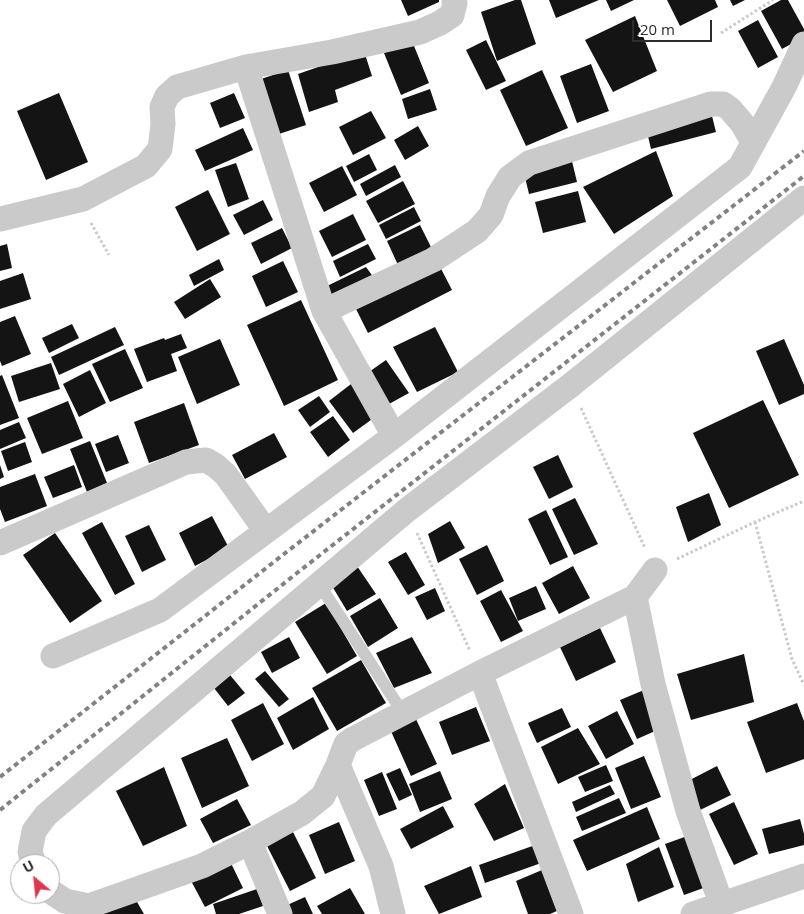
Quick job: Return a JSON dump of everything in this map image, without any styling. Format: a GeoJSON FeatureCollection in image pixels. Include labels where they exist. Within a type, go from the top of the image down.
{"type":"FeatureCollection","features":[{"type":"Feature","properties":{"kind":"street"},"geometry":{"type":"LineString","coordinates":[[0,219],[83,199],[146,166],[160,149],[163,124],[162,106],[167,96],[177,86],[246,67],[332,52],[420,32],[452,15],[454,0]]}},
{"type":"Feature","properties":{"kind":"street"},"geometry":{"type":"LineString","coordinates":[[53,656],[160,610],[394,436],[740,167],[752,142],[784,87],[804,44]]}},
{"type":"Feature","properties":{"kind":"street"},"geometry":{"type":"LineString","coordinates":[[246,67],[324,311],[394,436]]}},
{"type":"Feature","properties":{"kind":"street"},"geometry":{"type":"LineString","coordinates":[[324,311],[433,260],[477,231],[491,215],[498,196],[510,177],[529,163],[710,104],[723,104],[730,109],[742,123],[752,142]]}},
{"type":"Feature","properties":{"kind":"street"},"geometry":{"type":"LineString","coordinates":[[31,854],[34,832],[46,815],[407,510],[571,385],[804,198]]}},
{"type":"Feature","properties":{"kind":"street"},"geometry":{"type":"LineString","coordinates":[[0,543],[186,462],[206,460],[226,475],[266,531]]}},
{"type":"Feature","properties":{"kind":"street"},"geometry":{"type":"LineString","coordinates":[[60,898],[65,901],[89,906],[202,866],[288,822],[323,796],[346,744],[480,673],[635,596],[655,570]]}},
{"type":"Feature","properties":{"kind":"street"},"geometry":{"type":"LineString","coordinates":[[635,596],[652,684],[685,802],[721,903]]}},
{"type":"Feature","properties":{"kind":"street"},"geometry":{"type":"LineString","coordinates":[[480,673],[571,914]]}},
{"type":"Feature","properties":{"kind":"street"},"geometry":{"type":"LineString","coordinates":[[338,765],[381,866],[393,914]]}},
{"type":"Feature","properties":{"kind":"street"},"geometry":{"type":"LineString","coordinates":[[250,842],[280,914]]}},
{"type":"Feature","properties":{"kind":"street"},"geometry":{"type":"LineString","coordinates":[[693,914],[804,876]]}},
{"type":"Feature","properties":{"kind":"lane"},"geometry":{"type":"LineString","coordinates":[[320,584],[403,713]]}},
{"type":"Feature","properties":{"kind":"path"},"geometry":{"type":"LineString","coordinates":[[721,33],[773,0]]}},
{"type":"Feature","properties":{"kind":"path"},"geometry":{"type":"LineString","coordinates":[[83,199],[93,228],[109,255]]}},
{"type":"Feature","properties":{"kind":"path"},"geometry":{"type":"LineString","coordinates":[[571,385],[655,570],[755,522],[804,501]]}},
{"type":"Feature","properties":{"kind":"path"},"geometry":{"type":"LineString","coordinates":[[407,510],[480,673]]}},
{"type":"Feature","properties":{"kind":"path"},"geometry":{"type":"LineString","coordinates":[[755,522],[792,659],[804,685]]}},
{"type":"Feature","properties":{"kind":"building"},"geometry":{"type":"Polygon","coordinates":[[[401,0],[439,0],[439,2],[408,16],[401,0]]]}},
{"type":"Feature","properties":{"kind":"building"},"geometry":{"type":"Polygon","coordinates":[[[515,0],[521,0],[536,44],[497,61],[481,12],[515,0]]]}},
{"type":"Feature","properties":{"kind":"building"},"geometry":{"type":"Polygon","coordinates":[[[549,0],[599,0],[556,18],[549,0]]]}},
{"type":"Feature","properties":{"kind":"building"},"geometry":{"type":"Polygon","coordinates":[[[606,0],[634,0],[611,11],[606,0]]]}},
{"type":"Feature","properties":{"kind":"building"},"geometry":{"type":"Polygon","coordinates":[[[667,0],[715,0],[718,7],[680,26],[667,0]]]}},
{"type":"Feature","properties":{"kind":"building"},"geometry":{"type":"Polygon","coordinates":[[[730,0],[745,0],[733,6],[730,0]]]}},
{"type":"Feature","properties":{"kind":"building"},"geometry":{"type":"Polygon","coordinates":[[[781,0],[788,0],[804,29],[804,37],[782,49],[761,11],[781,0]]]}},
{"type":"Feature","properties":{"kind":"building"},"geometry":{"type":"Polygon","coordinates":[[[635,16],[657,71],[613,92],[585,40],[635,16]]]}},
{"type":"Feature","properties":{"kind":"building"},"geometry":{"type":"Polygon","coordinates":[[[758,20],[778,57],[758,68],[738,31],[758,20]]]}},
{"type":"Feature","properties":{"kind":"building"},"geometry":{"type":"Polygon","coordinates":[[[486,40],[506,81],[486,90],[466,50],[486,40]]]}},
{"type":"Feature","properties":{"kind":"building"},"geometry":{"type":"Polygon","coordinates":[[[412,41],[429,83],[401,95],[384,53],[412,41]]]}},
{"type":"Feature","properties":{"kind":"building"},"geometry":{"type":"Polygon","coordinates":[[[364,51],[372,76],[335,90],[338,102],[309,112],[298,74],[364,51]]]}},
{"type":"Feature","properties":{"kind":"building"},"geometry":{"type":"Polygon","coordinates":[[[591,64],[609,111],[577,123],[560,76],[591,64]]]}},
{"type":"Feature","properties":{"kind":"building"},"geometry":{"type":"Polygon","coordinates":[[[288,70],[306,125],[279,134],[261,79],[288,70]]]}},
{"type":"Feature","properties":{"kind":"building"},"geometry":{"type":"Polygon","coordinates":[[[542,70],[568,128],[526,146],[500,90],[542,70]]]}},
{"type":"Feature","properties":{"kind":"building"},"geometry":{"type":"Polygon","coordinates":[[[430,89],[437,110],[408,119],[402,99],[430,89]]]}},
{"type":"Feature","properties":{"kind":"building"},"geometry":{"type":"Polygon","coordinates":[[[59,93],[88,162],[46,180],[17,111],[59,93]]]}},
{"type":"Feature","properties":{"kind":"building"},"geometry":{"type":"Polygon","coordinates":[[[234,93],[245,118],[220,128],[210,103],[234,93]]]}},
{"type":"Feature","properties":{"kind":"building"},"geometry":{"type":"Polygon","coordinates":[[[371,111],[386,138],[353,155],[339,127],[371,111]]]}},
{"type":"Feature","properties":{"kind":"building"},"geometry":{"type":"Polygon","coordinates":[[[712,116],[716,132],[651,149],[647,132],[712,116]]]}},
{"type":"Feature","properties":{"kind":"building"},"geometry":{"type":"Polygon","coordinates":[[[418,126],[429,146],[405,160],[394,140],[418,126]]]}},
{"type":"Feature","properties":{"kind":"building"},"geometry":{"type":"Polygon","coordinates":[[[243,128],[253,150],[205,171],[195,150],[243,128]]]}},
{"type":"Feature","properties":{"kind":"building"},"geometry":{"type":"Polygon","coordinates":[[[656,151],[673,196],[614,234],[583,187],[656,151]]]}},
{"type":"Feature","properties":{"kind":"building"},"geometry":{"type":"Polygon","coordinates":[[[369,154],[377,170],[354,182],[346,166],[369,154]]]}},
{"type":"Feature","properties":{"kind":"building"},"geometry":{"type":"Polygon","coordinates":[[[571,157],[577,182],[529,194],[523,169],[571,157]]]}},
{"type":"Feature","properties":{"kind":"building"},"geometry":{"type":"Polygon","coordinates":[[[236,163],[249,199],[228,207],[215,170],[236,163]]]}},
{"type":"Feature","properties":{"kind":"building"},"geometry":{"type":"Polygon","coordinates":[[[395,165],[401,177],[366,196],[360,184],[395,165]]]}},
{"type":"Feature","properties":{"kind":"building"},"geometry":{"type":"Polygon","coordinates":[[[342,166],[357,195],[324,212],[309,183],[342,166]]]}},
{"type":"Feature","properties":{"kind":"building"},"geometry":{"type":"Polygon","coordinates":[[[403,181],[415,204],[378,223],[366,201],[403,181]]]}},
{"type":"Feature","properties":{"kind":"building"},"geometry":{"type":"Polygon","coordinates":[[[208,190],[230,234],[197,251],[175,207],[208,190]]]}},
{"type":"Feature","properties":{"kind":"building"},"geometry":{"type":"Polygon","coordinates":[[[578,191],[586,222],[543,233],[535,202],[578,191]]]}},
{"type":"Feature","properties":{"kind":"building"},"geometry":{"type":"Polygon","coordinates":[[[263,200],[273,220],[244,235],[233,215],[263,200]]]}},
{"type":"Feature","properties":{"kind":"building"},"geometry":{"type":"Polygon","coordinates":[[[414,207],[421,221],[386,239],[379,225],[414,207]]]}},
{"type":"Feature","properties":{"kind":"building"},"geometry":{"type":"Polygon","coordinates":[[[353,214],[366,240],[332,257],[319,231],[353,214]]]}},
{"type":"Feature","properties":{"kind":"building"},"geometry":{"type":"Polygon","coordinates":[[[420,225],[432,249],[398,265],[387,241],[420,225]]]}},
{"type":"Feature","properties":{"kind":"building"},"geometry":{"type":"Polygon","coordinates":[[[282,228],[292,248],[261,264],[251,243],[282,228]]]}},
{"type":"Feature","properties":{"kind":"building"},"geometry":{"type":"Polygon","coordinates":[[[7,244],[12,268],[0,271],[0,246],[7,244]]]}},
{"type":"Feature","properties":{"kind":"building"},"geometry":{"type":"Polygon","coordinates":[[[368,244],[376,259],[340,277],[333,261],[368,244]]]}},
{"type":"Feature","properties":{"kind":"building"},"geometry":{"type":"Polygon","coordinates":[[[219,259],[224,270],[194,286],[189,275],[219,259]]]}},
{"type":"Feature","properties":{"kind":"building"},"geometry":{"type":"Polygon","coordinates":[[[436,259],[452,290],[368,333],[352,301],[436,259]]]}},
{"type":"Feature","properties":{"kind":"building"},"geometry":{"type":"Polygon","coordinates":[[[283,261],[298,292],[266,307],[252,276],[283,261]]]}},
{"type":"Feature","properties":{"kind":"building"},"geometry":{"type":"Polygon","coordinates":[[[366,267],[374,278],[331,299],[327,286],[366,267]]]}},
{"type":"Feature","properties":{"kind":"building"},"geometry":{"type":"Polygon","coordinates":[[[23,273],[31,299],[0,309],[0,281],[23,273]]]}},
{"type":"Feature","properties":{"kind":"building"},"geometry":{"type":"Polygon","coordinates":[[[210,279],[221,297],[185,319],[174,302],[210,279]]]}},
{"type":"Feature","properties":{"kind":"building"},"geometry":{"type":"Polygon","coordinates":[[[301,300],[338,380],[284,406],[247,325],[301,300]]]}},
{"type":"Feature","properties":{"kind":"building"},"geometry":{"type":"Polygon","coordinates":[[[15,316],[31,354],[2,366],[0,361],[0,322],[15,316]]]}},
{"type":"Feature","properties":{"kind":"building"},"geometry":{"type":"Polygon","coordinates":[[[72,324],[79,338],[49,353],[42,338],[72,324]]]}},
{"type":"Feature","properties":{"kind":"building"},"geometry":{"type":"Polygon","coordinates":[[[115,327],[124,345],[59,375],[51,357],[115,327]]]}},
{"type":"Feature","properties":{"kind":"building"},"geometry":{"type":"Polygon","coordinates":[[[435,327],[458,372],[417,392],[393,347],[435,327]]]}},
{"type":"Feature","properties":{"kind":"building"},"geometry":{"type":"Polygon","coordinates":[[[181,334],[187,348],[171,354],[177,371],[147,382],[134,349],[181,334]]]}},
{"type":"Feature","properties":{"kind":"building"},"geometry":{"type":"Polygon","coordinates":[[[220,339],[240,385],[197,404],[178,357],[220,339]]]}},
{"type":"Feature","properties":{"kind":"building"},"geometry":{"type":"Polygon","coordinates":[[[784,339],[804,385],[804,394],[779,405],[756,351],[784,339]]]}},
{"type":"Feature","properties":{"kind":"building"},"geometry":{"type":"Polygon","coordinates":[[[125,349],[143,388],[110,402],[92,364],[125,349]]]}},
{"type":"Feature","properties":{"kind":"building"},"geometry":{"type":"Polygon","coordinates":[[[386,360],[409,393],[389,404],[366,374],[386,360]]]}},
{"type":"Feature","properties":{"kind":"building"},"geometry":{"type":"Polygon","coordinates":[[[51,363],[60,389],[19,402],[11,376],[51,363]]]}},
{"type":"Feature","properties":{"kind":"building"},"geometry":{"type":"Polygon","coordinates":[[[90,370],[106,403],[79,417],[63,384],[90,370]]]}},
{"type":"Feature","properties":{"kind":"building"},"geometry":{"type":"Polygon","coordinates":[[[2,375],[19,418],[0,425],[0,376],[2,375]]]}},
{"type":"Feature","properties":{"kind":"building"},"geometry":{"type":"Polygon","coordinates":[[[351,384],[375,417],[353,433],[329,401],[351,384]]]}},
{"type":"Feature","properties":{"kind":"building"},"geometry":{"type":"Polygon","coordinates":[[[319,396],[330,412],[310,427],[298,410],[319,396]]]}},
{"type":"Feature","properties":{"kind":"building"},"geometry":{"type":"Polygon","coordinates":[[[763,400],[799,475],[729,508],[693,433],[763,400]]]}},
{"type":"Feature","properties":{"kind":"building"},"geometry":{"type":"Polygon","coordinates":[[[68,401],[83,438],[42,454],[27,418],[68,401]]]}},
{"type":"Feature","properties":{"kind":"building"},"geometry":{"type":"Polygon","coordinates":[[[184,403],[199,445],[149,463],[134,422],[184,403]]]}},
{"type":"Feature","properties":{"kind":"building"},"geometry":{"type":"Polygon","coordinates":[[[333,416],[350,440],[328,457],[310,432],[333,416]]]}},
{"type":"Feature","properties":{"kind":"building"},"geometry":{"type":"Polygon","coordinates":[[[19,422],[26,438],[0,449],[0,430],[19,422]]]}},
{"type":"Feature","properties":{"kind":"building"},"geometry":{"type":"Polygon","coordinates":[[[274,433],[287,457],[245,479],[232,455],[274,433]]]}},
{"type":"Feature","properties":{"kind":"building"},"geometry":{"type":"Polygon","coordinates":[[[118,435],[129,463],[106,472],[95,444],[118,435]]]}},
{"type":"Feature","properties":{"kind":"building"},"geometry":{"type":"Polygon","coordinates":[[[90,441],[107,483],[87,492],[70,449],[90,441]]]}},
{"type":"Feature","properties":{"kind":"building"},"geometry":{"type":"Polygon","coordinates":[[[25,442],[32,462],[8,471],[1,451],[25,442]]]}},
{"type":"Feature","properties":{"kind":"building"},"geometry":{"type":"Polygon","coordinates":[[[558,455],[573,487],[549,499],[533,467],[558,455]]]}},
{"type":"Feature","properties":{"kind":"building"},"geometry":{"type":"Polygon","coordinates":[[[0,465],[4,477],[0,479],[0,465]]]}},
{"type":"Feature","properties":{"kind":"building"},"geometry":{"type":"Polygon","coordinates":[[[74,465],[82,487],[53,498],[44,477],[74,465]]]}},
{"type":"Feature","properties":{"kind":"building"},"geometry":{"type":"Polygon","coordinates":[[[35,474],[47,506],[5,522],[0,509],[0,487],[35,474]]]}},
{"type":"Feature","properties":{"kind":"building"},"geometry":{"type":"Polygon","coordinates":[[[709,493],[721,525],[688,542],[676,507],[709,493]]]}},
{"type":"Feature","properties":{"kind":"building"},"geometry":{"type":"Polygon","coordinates":[[[575,498],[598,544],[574,555],[552,509],[575,498]]]}},
{"type":"Feature","properties":{"kind":"building"},"geometry":{"type":"Polygon","coordinates":[[[546,510],[568,557],[550,565],[528,519],[546,510]]]}},
{"type":"Feature","properties":{"kind":"building"},"geometry":{"type":"Polygon","coordinates":[[[212,516],[229,548],[195,566],[179,533],[212,516]]]}},
{"type":"Feature","properties":{"kind":"building"},"geometry":{"type":"Polygon","coordinates":[[[450,521],[465,548],[438,563],[428,534],[450,521]]]}},
{"type":"Feature","properties":{"kind":"building"},"geometry":{"type":"Polygon","coordinates":[[[102,522],[135,584],[115,595],[82,533],[102,522]]]}},
{"type":"Feature","properties":{"kind":"building"},"geometry":{"type":"Polygon","coordinates":[[[149,525],[166,560],[142,572],[125,536],[149,525]]]}},
{"type":"Feature","properties":{"kind":"building"},"geometry":{"type":"Polygon","coordinates":[[[55,533],[102,601],[70,623],[23,555],[55,533]]]}},
{"type":"Feature","properties":{"kind":"building"},"geometry":{"type":"Polygon","coordinates":[[[487,545],[504,581],[477,595],[459,559],[487,545]]]}},
{"type":"Feature","properties":{"kind":"building"},"geometry":{"type":"Polygon","coordinates":[[[406,552],[425,585],[408,595],[388,562],[406,552]]]}},
{"type":"Feature","properties":{"kind":"building"},"geometry":{"type":"Polygon","coordinates":[[[357,566],[376,594],[347,611],[332,586],[357,566]]]}},
{"type":"Feature","properties":{"kind":"building"},"geometry":{"type":"Polygon","coordinates":[[[573,566],[590,598],[559,614],[542,583],[573,566]]]}},
{"type":"Feature","properties":{"kind":"building"},"geometry":{"type":"Polygon","coordinates":[[[536,586],[546,609],[518,621],[509,598],[536,586]]]}},
{"type":"Feature","properties":{"kind":"building"},"geometry":{"type":"Polygon","coordinates":[[[435,588],[445,611],[427,620],[415,597],[435,588]]]}},
{"type":"Feature","properties":{"kind":"building"},"geometry":{"type":"Polygon","coordinates":[[[501,590],[523,631],[501,642],[480,601],[501,590]]]}},
{"type":"Feature","properties":{"kind":"building"},"geometry":{"type":"Polygon","coordinates":[[[380,598],[398,628],[368,647],[350,616],[380,598]]]}},
{"type":"Feature","properties":{"kind":"building"},"geometry":{"type":"Polygon","coordinates":[[[326,603],[357,656],[327,674],[295,622],[326,603]]]}},
{"type":"Feature","properties":{"kind":"building"},"geometry":{"type":"Polygon","coordinates":[[[600,628],[616,662],[576,681],[560,647],[600,628]]]}},
{"type":"Feature","properties":{"kind":"building"},"geometry":{"type":"Polygon","coordinates":[[[289,637],[300,658],[272,673],[261,652],[289,637]]]}},
{"type":"Feature","properties":{"kind":"building"},"geometry":{"type":"Polygon","coordinates":[[[412,637],[432,673],[394,688],[376,653],[412,637]]]}},
{"type":"Feature","properties":{"kind":"building"},"geometry":{"type":"Polygon","coordinates":[[[744,654],[754,702],[691,720],[677,674],[744,654]]]}},
{"type":"Feature","properties":{"kind":"building"},"geometry":{"type":"Polygon","coordinates":[[[361,660],[386,703],[337,731],[312,688],[361,660]]]}},
{"type":"Feature","properties":{"kind":"building"},"geometry":{"type":"Polygon","coordinates":[[[265,671],[289,699],[279,707],[255,679],[265,671]]]}},
{"type":"Feature","properties":{"kind":"building"},"geometry":{"type":"Polygon","coordinates":[[[230,675],[245,693],[228,706],[214,688],[230,675]]]}},
{"type":"Feature","properties":{"kind":"building"},"geometry":{"type":"Polygon","coordinates":[[[644,690],[662,728],[637,739],[620,700],[644,690]]]}},
{"type":"Feature","properties":{"kind":"building"},"geometry":{"type":"Polygon","coordinates":[[[313,697],[329,729],[293,750],[277,718],[313,697]]]}},
{"type":"Feature","properties":{"kind":"building"},"geometry":{"type":"Polygon","coordinates":[[[263,703],[284,744],[252,761],[231,720],[263,703]]]}},
{"type":"Feature","properties":{"kind":"building"},"geometry":{"type":"Polygon","coordinates":[[[797,703],[804,721],[804,759],[766,773],[747,722],[797,703]]]}},
{"type":"Feature","properties":{"kind":"building"},"geometry":{"type":"Polygon","coordinates":[[[476,707],[490,741],[452,755],[439,722],[476,707]]]}},
{"type":"Feature","properties":{"kind":"building"},"geometry":{"type":"Polygon","coordinates":[[[562,708],[571,727],[537,743],[528,723],[562,708]]]}},
{"type":"Feature","properties":{"kind":"building"},"geometry":{"type":"Polygon","coordinates":[[[617,711],[634,744],[606,759],[588,726],[617,711]]]}},
{"type":"Feature","properties":{"kind":"building"},"geometry":{"type":"Polygon","coordinates":[[[415,717],[437,764],[411,776],[390,729],[415,717]]]}},
{"type":"Feature","properties":{"kind":"building"},"geometry":{"type":"Polygon","coordinates":[[[578,728],[600,764],[558,784],[541,747],[578,728]]]}},
{"type":"Feature","properties":{"kind":"building"},"geometry":{"type":"Polygon","coordinates":[[[227,738],[249,786],[202,808],[181,758],[227,738]]]}},
{"type":"Feature","properties":{"kind":"building"},"geometry":{"type":"Polygon","coordinates":[[[644,756],[661,797],[631,809],[615,768],[644,756]]]}},
{"type":"Feature","properties":{"kind":"building"},"geometry":{"type":"Polygon","coordinates":[[[606,765],[613,781],[585,792],[578,777],[606,765]]]}},
{"type":"Feature","properties":{"kind":"building"},"geometry":{"type":"Polygon","coordinates":[[[717,766],[731,795],[698,811],[684,783],[717,766]]]}},
{"type":"Feature","properties":{"kind":"building"},"geometry":{"type":"Polygon","coordinates":[[[164,767],[187,826],[143,846],[116,791],[164,767]]]}},
{"type":"Feature","properties":{"kind":"building"},"geometry":{"type":"Polygon","coordinates":[[[400,768],[412,795],[399,801],[386,774],[400,768]]]}},
{"type":"Feature","properties":{"kind":"building"},"geometry":{"type":"Polygon","coordinates":[[[440,771],[452,799],[420,812],[409,784],[440,771]]]}},
{"type":"Feature","properties":{"kind":"building"},"geometry":{"type":"Polygon","coordinates":[[[382,772],[397,809],[379,816],[364,780],[382,772]]]}},
{"type":"Feature","properties":{"kind":"building"},"geometry":{"type":"Polygon","coordinates":[[[505,784],[524,828],[494,841],[474,804],[505,784]]]}},
{"type":"Feature","properties":{"kind":"building"},"geometry":{"type":"Polygon","coordinates":[[[610,785],[615,794],[576,812],[572,802],[610,785]]]}},
{"type":"Feature","properties":{"kind":"building"},"geometry":{"type":"Polygon","coordinates":[[[619,798],[626,813],[582,831],[576,817],[619,798]]]}},
{"type":"Feature","properties":{"kind":"building"},"geometry":{"type":"Polygon","coordinates":[[[237,799],[251,825],[213,843],[200,819],[237,799]]]}},
{"type":"Feature","properties":{"kind":"building"},"geometry":{"type":"Polygon","coordinates":[[[734,802],[758,854],[734,865],[709,814],[734,802]]]}},
{"type":"Feature","properties":{"kind":"building"},"geometry":{"type":"Polygon","coordinates":[[[443,806],[454,827],[411,849],[400,829],[443,806]]]}},
{"type":"Feature","properties":{"kind":"building"},"geometry":{"type":"Polygon","coordinates":[[[647,807],[660,839],[587,871],[573,840],[647,807]]]}},
{"type":"Feature","properties":{"kind":"building"},"geometry":{"type":"Polygon","coordinates":[[[800,819],[804,834],[804,845],[769,854],[762,829],[800,819]]]}},
{"type":"Feature","properties":{"kind":"building"},"geometry":{"type":"Polygon","coordinates":[[[339,822],[355,861],[325,874],[309,835],[339,822]]]}},
{"type":"Feature","properties":{"kind":"building"},"geometry":{"type":"Polygon","coordinates":[[[292,830],[316,878],[290,891],[266,844],[292,830]]]}},
{"type":"Feature","properties":{"kind":"building"},"geometry":{"type":"Polygon","coordinates":[[[690,835],[709,886],[684,895],[665,844],[690,835]]]}},
{"type":"Feature","properties":{"kind":"building"},"geometry":{"type":"Polygon","coordinates":[[[538,844],[544,862],[485,883],[479,865],[538,844]]]}},
{"type":"Feature","properties":{"kind":"building"},"geometry":{"type":"Polygon","coordinates":[[[659,847],[674,887],[638,902],[626,864],[659,847]]]}},
{"type":"Feature","properties":{"kind":"building"},"geometry":{"type":"Polygon","coordinates":[[[228,857],[243,888],[205,907],[189,877],[228,857]]]}},
{"type":"Feature","properties":{"kind":"building"},"geometry":{"type":"Polygon","coordinates":[[[471,866],[482,897],[439,914],[424,886],[471,866]]]}},
{"type":"Feature","properties":{"kind":"building"},"geometry":{"type":"Polygon","coordinates":[[[542,870],[557,911],[550,914],[528,914],[516,881],[542,870]]]}},
{"type":"Feature","properties":{"kind":"building"},"geometry":{"type":"Polygon","coordinates":[[[350,888],[365,914],[322,914],[317,906],[350,888]]]}},
{"type":"Feature","properties":{"kind":"building"},"geometry":{"type":"Polygon","coordinates":[[[257,889],[263,906],[239,914],[216,914],[213,904],[257,889]]]}},
{"type":"Feature","properties":{"kind":"building"},"geometry":{"type":"Polygon","coordinates":[[[133,895],[144,914],[99,914],[133,895]]]}},
{"type":"Feature","properties":{"kind":"building"},"geometry":{"type":"Polygon","coordinates":[[[305,897],[313,914],[289,914],[285,906],[305,897]]]}},
{"type":"Feature","properties":{"kind":"railway"},"geometry":{"type":"LineString","coordinates":[[0,777],[804,151]]}},
{"type":"Feature","properties":{"kind":"railway"},"geometry":{"type":"LineString","coordinates":[[0,810],[297,573],[804,176]]}}]}
